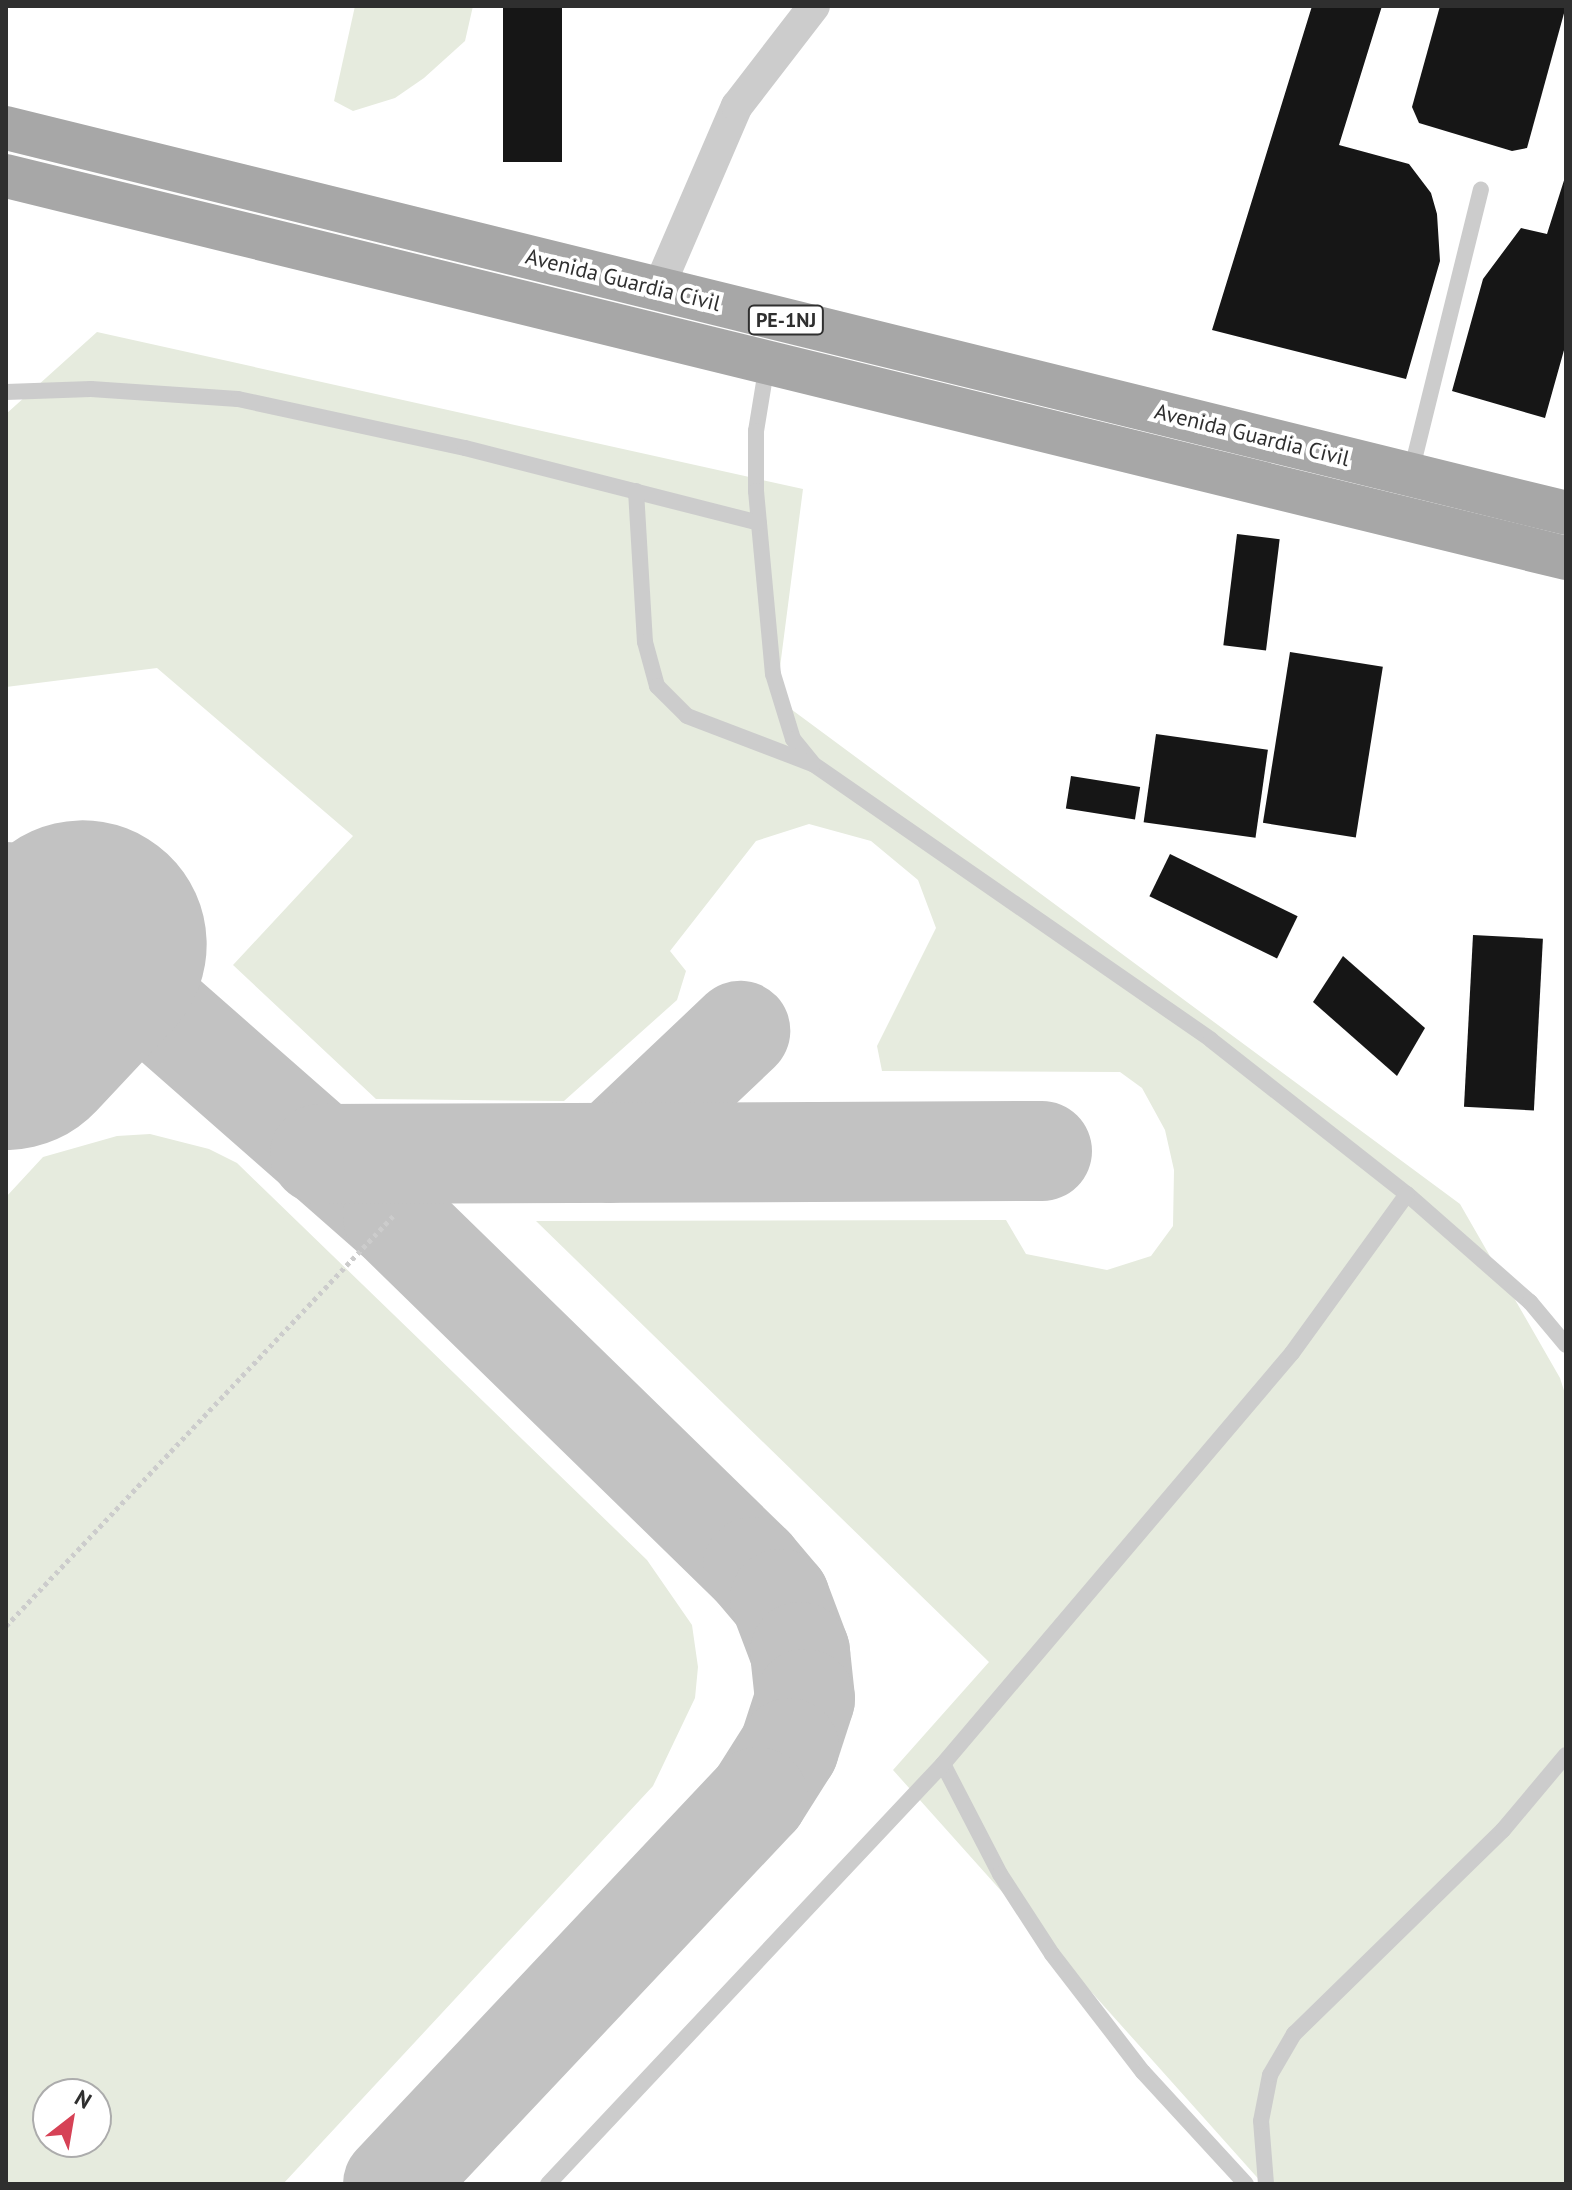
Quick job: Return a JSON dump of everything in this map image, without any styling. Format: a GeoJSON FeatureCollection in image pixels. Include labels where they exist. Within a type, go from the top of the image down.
{"type":"FeatureCollection","features":[{"type":"Feature","properties":{"kind":"main road","name":"Avenida Guardia Civil"},"geometry":{"type":"LineString","coordinates":[[6,128],[1566,513]]}},
{"type":"Feature","properties":{"kind":"main road","name":"Avenida Guardia Civil"},"geometry":{"type":"LineString","coordinates":[[6,176],[1566,558]]}},
{"type":"Feature","properties":{"kind":"main road"},"geometry":{"type":"LineString","coordinates":[[283,244],[295,199]]}},
{"type":"Feature","properties":{"kind":"main road"},"geometry":{"type":"LineString","coordinates":[[1080,439],[1088,395]]}},
{"type":"Feature","properties":{"kind":"street"},"geometry":{"type":"LineString","coordinates":[[658,289],[737,106],[814,6]]}},
{"type":"Feature","properties":{"kind":"lane"},"geometry":{"type":"LineString","coordinates":[[1411,474],[1481,190]]}},
{"type":"Feature","properties":{"kind":"lane"},"geometry":{"type":"LineString","coordinates":[[767,362],[756,431],[759,523],[773,674],[793,739],[813,764]]}},
{"type":"Feature","properties":{"kind":"lane"},"geometry":{"type":"LineString","coordinates":[[6,392],[91,389],[238,399],[636,491],[759,523]]}},
{"type":"Feature","properties":{"kind":"lane"},"geometry":{"type":"LineString","coordinates":[[636,491],[645,642],[657,686],[687,716],[813,764],[1199,1031],[1407,1194],[1530,1302],[1566,1345]]}},
{"type":"Feature","properties":{"kind":"lane"},"geometry":{"type":"LineString","coordinates":[[548,2184],[943,1764],[1292,1353],[1407,1194]]}},
{"type":"Feature","properties":{"kind":"lane"},"geometry":{"type":"LineString","coordinates":[[1266,2184],[1261,2121],[1270,2075],[1294,2034],[1558,1778],[1566,1755]]}},
{"type":"Feature","properties":{"kind":"lane"},"geometry":{"type":"LineString","coordinates":[[943,1764],[1000,1874],[1052,1954],[1143,2072],[1246,2184]]}},
{"type":"Feature","properties":{"kind":"path"},"geometry":{"type":"LineString","coordinates":[[6,1626],[393,1216]]}},
{"type":"Feature","properties":{"kind":"shaded area"},"geometry":{"type":"Polygon","coordinates":[[[355,6],[473,6],[465,41],[424,78],[395,98],[353,111],[334,101],[355,6]]]}},
{"type":"Feature","properties":{"kind":"shaded area"},"geometry":{"type":"Polygon","coordinates":[[[97,332],[803,489],[776,698],[1460,1204],[1560,1378],[1566,1397],[1566,2184],[1263,2184],[893,1770],[989,1662],[536,1221],[1006,1220],[1026,1254],[1107,1270],[1151,1256],[1173,1226],[1174,1170],[1165,1130],[1142,1088],[1120,1072],[882,1071],[877,1046],[936,928],[918,880],[871,841],[809,824],[756,841],[670,951],[686,971],[677,1000],[564,1101],[376,1099],[233,965],[353,836],[157,668],[6,687],[6,414],[97,332]]]}},
{"type":"Feature","properties":{"kind":"shaded area"},"geometry":{"type":"Polygon","coordinates":[[[150,1134],[209,1149],[237,1163],[647,1560],[692,1625],[698,1667],[695,1698],[653,1786],[283,2184],[6,2184],[6,1197],[43,1157],[117,1136],[150,1134]]]}},
{"type":"Feature","properties":{"kind":"building"},"geometry":{"type":"Polygon","coordinates":[[[503,6],[562,6],[562,162],[503,162],[503,6]]]}},
{"type":"Feature","properties":{"kind":"building"},"geometry":{"type":"Polygon","coordinates":[[[1312,6],[1382,6],[1339,145],[1409,164],[1431,193],[1437,214],[1440,261],[1406,379],[1212,330],[1312,6]]]}},
{"type":"Feature","properties":{"kind":"building"},"geometry":{"type":"Polygon","coordinates":[[[1440,6],[1566,6],[1527,148],[1512,151],[1419,123],[1412,107],[1440,6]]]}},
{"type":"Feature","properties":{"kind":"building"},"geometry":{"type":"Polygon","coordinates":[[[1566,174],[1566,343],[1545,418],[1452,391],[1483,279],[1521,228],[1547,234],[1566,174]]]}},
{"type":"Feature","properties":{"kind":"building"},"geometry":{"type":"Polygon","coordinates":[[[1237,534],[1280,539],[1266,650],[1223,645],[1237,534]]]}},
{"type":"Feature","properties":{"kind":"building"},"geometry":{"type":"Polygon","coordinates":[[[1290,652],[1383,667],[1356,838],[1263,823],[1290,652]]]}},
{"type":"Feature","properties":{"kind":"building"},"geometry":{"type":"Polygon","coordinates":[[[1156,734],[1268,750],[1256,838],[1144,822],[1156,734]]]}},
{"type":"Feature","properties":{"kind":"building"},"geometry":{"type":"Polygon","coordinates":[[[1071,776],[1140,787],[1135,820],[1066,809],[1071,776]]]}},
{"type":"Feature","properties":{"kind":"building"},"geometry":{"type":"Polygon","coordinates":[[[1170,854],[1298,916],[1277,958],[1149,896],[1170,854]]]}},
{"type":"Feature","properties":{"kind":"building"},"geometry":{"type":"Polygon","coordinates":[[[1473,935],[1543,939],[1534,1110],[1464,1107],[1473,935]]]}},
{"type":"Feature","properties":{"kind":"building"},"geometry":{"type":"Polygon","coordinates":[[[1343,956],[1425,1028],[1397,1076],[1313,1002],[1343,956]]]}},
{"type":"Feature","properties":{"kind":"taxiway"},"geometry":{"type":"LineString","coordinates":[[6,892],[83,944],[393,1216],[753,1567],[780,1599],[800,1652],[805,1699],[789,1748],[758,1797],[393,2184]]}},
{"type":"Feature","properties":{"kind":"taxiway"},"geometry":{"type":"LineString","coordinates":[[611,1153],[740,1031]]}},
{"type":"Feature","properties":{"kind":"taxiway"},"geometry":{"type":"LineString","coordinates":[[320,1154],[1042,1151]]}},
{"type":"Feature","properties":{"kind":"runway"},"geometry":{"type":"LineString","coordinates":[[6,1026],[83,944]]}}]}
